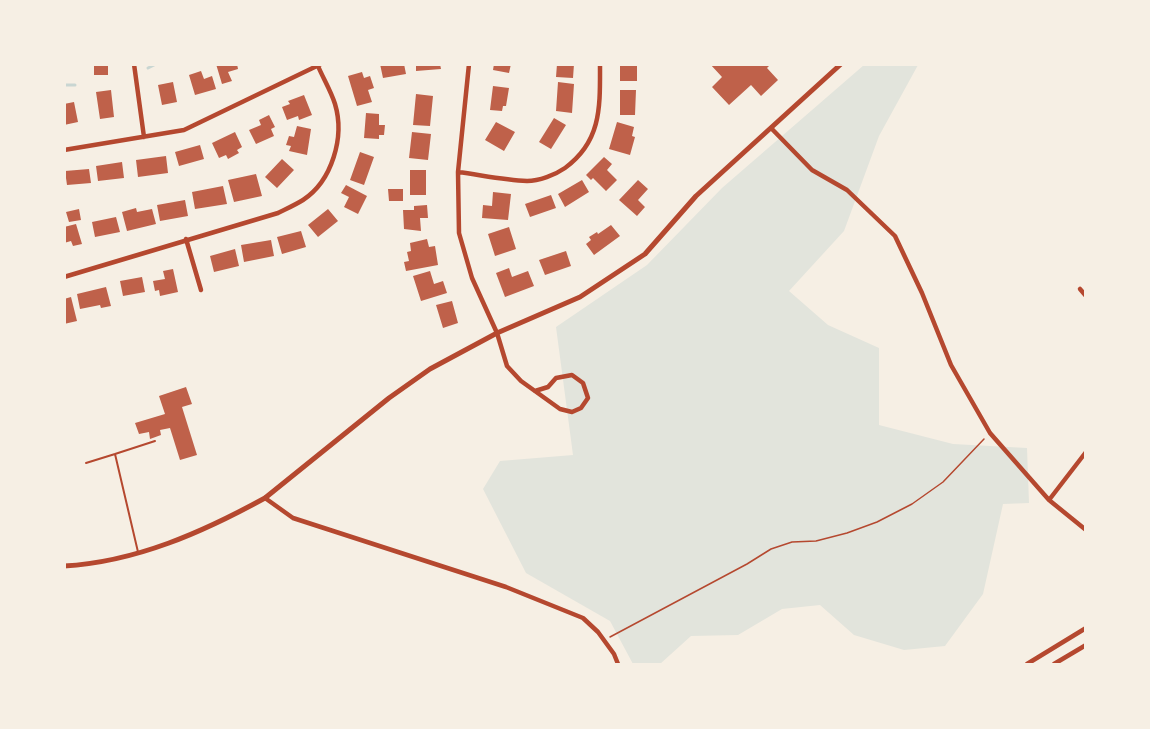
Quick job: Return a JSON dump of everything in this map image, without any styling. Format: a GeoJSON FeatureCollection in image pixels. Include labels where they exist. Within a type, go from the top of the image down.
{"type":"FeatureCollection","features":[{"type":"Feature","properties":{"kind":"street"},"geometry":{"type":"LineString","coordinates":[[134,64],[144,137]]}},
{"type":"Feature","properties":{"kind":"street"},"geometry":{"type":"LineString","coordinates":[[469,64],[458,172],[459,232],[472,278],[497,333],[507,366],[521,381],[560,409],[572,412],[581,408],[588,398],[583,383],[572,375],[556,378],[548,387],[535,391]]}},
{"type":"Feature","properties":{"kind":"street"},"geometry":{"type":"LineString","coordinates":[[458,172],[529,181],[557,174],[577,159],[592,137],[599,112],[600,64]]}},
{"type":"Feature","properties":{"kind":"street"},"geometry":{"type":"LineString","coordinates":[[64,566],[112,561],[190,535],[265,498],[397,392],[430,369],[497,333],[580,297],[645,254],[696,196],[841,64]]}},
{"type":"Feature","properties":{"kind":"street"},"geometry":{"type":"LineString","coordinates":[[64,150],[184,130],[319,65],[335,105],[338,133],[333,160],[322,183],[304,200],[278,213],[64,277]]}},
{"type":"Feature","properties":{"kind":"street"},"geometry":{"type":"LineString","coordinates":[[771,128],[812,170],[847,190],[896,236],[951,365],[990,433],[1049,500],[1086,531]]}},
{"type":"Feature","properties":{"kind":"street"},"geometry":{"type":"LineString","coordinates":[[186,239],[201,290]]}},
{"type":"Feature","properties":{"kind":"street"},"geometry":{"type":"LineString","coordinates":[[1080,289],[1086,296]]}},
{"type":"Feature","properties":{"kind":"street"},"geometry":{"type":"LineString","coordinates":[[1049,500],[1086,452]]}},
{"type":"Feature","properties":{"kind":"street"},"geometry":{"type":"LineString","coordinates":[[265,498],[293,518],[506,587],[584,618],[604,640],[618,664]]}},
{"type":"Feature","properties":{"kind":"street"},"geometry":{"type":"LineString","coordinates":[[1027,664],[1086,628]]}},
{"type":"Feature","properties":{"kind":"street"},"geometry":{"type":"LineString","coordinates":[[1054,664],[1086,645]]}},
{"type":"Feature","properties":{"kind":"lane"},"geometry":{"type":"LineString","coordinates":[[86,463],[154,441]]}},
{"type":"Feature","properties":{"kind":"lane"},"geometry":{"type":"LineString","coordinates":[[115,454],[138,552]]}},
{"type":"Feature","properties":{"kind":"path"},"geometry":{"type":"LineString","coordinates":[[604,640],[771,549],[792,542],[816,541],[847,533],[912,504],[943,482],[990,433]]}},
{"type":"Feature","properties":{"kind":"shaded area"},"geometry":{"type":"Polygon","coordinates":[[[864,65],[918,65],[879,136],[844,231],[789,291],[828,325],[879,348],[879,425],[953,444],[1027,448],[1029,503],[1003,504],[983,594],[945,646],[904,650],[854,635],[820,605],[782,609],[738,635],[691,636],[660,664],[633,664],[610,621],[526,573],[483,489],[500,461],[573,455],[556,327],[647,265],[722,188],[864,65]]]}},
{"type":"Feature","properties":{"kind":"building"},"geometry":{"type":"Polygon","coordinates":[[[94,64],[108,64],[108,75],[94,75],[94,64]]]}},
{"type":"Feature","properties":{"kind":"building"},"geometry":{"type":"Polygon","coordinates":[[[216,64],[237,64],[238,69],[228,72],[232,81],[222,84],[216,64]]]}},
{"type":"Feature","properties":{"kind":"building"},"geometry":{"type":"Polygon","coordinates":[[[380,64],[404,64],[406,74],[383,78],[380,64]]]}},
{"type":"Feature","properties":{"kind":"building"},"geometry":{"type":"Polygon","coordinates":[[[416,64],[440,64],[441,69],[416,71],[416,64]]]}},
{"type":"Feature","properties":{"kind":"building"},"geometry":{"type":"Polygon","coordinates":[[[494,64],[511,64],[509,73],[493,70],[494,64]]]}},
{"type":"Feature","properties":{"kind":"building"},"geometry":{"type":"Polygon","coordinates":[[[557,64],[574,64],[573,78],[556,77],[557,64]]]}},
{"type":"Feature","properties":{"kind":"building"},"geometry":{"type":"Polygon","coordinates":[[[620,64],[637,64],[637,81],[620,81],[620,64]]]}},
{"type":"Feature","properties":{"kind":"building"},"geometry":{"type":"Polygon","coordinates":[[[710,64],[771,64],[767,68],[778,80],[761,96],[751,85],[729,105],[712,87],[722,77],[710,64]]]}},
{"type":"Feature","properties":{"kind":"building"},"geometry":{"type":"Polygon","coordinates":[[[201,71],[204,79],[212,76],[216,89],[195,95],[189,75],[201,71]]]}},
{"type":"Feature","properties":{"kind":"building"},"geometry":{"type":"Polygon","coordinates":[[[362,72],[364,78],[370,76],[374,88],[368,90],[372,102],[357,106],[348,76],[362,72]]]}},
{"type":"Feature","properties":{"kind":"building"},"geometry":{"type":"Polygon","coordinates":[[[173,82],[177,102],[162,105],[158,85],[173,82]]]}},
{"type":"Feature","properties":{"kind":"building"},"geometry":{"type":"Polygon","coordinates":[[[558,82],[574,84],[572,113],[556,111],[558,82]]]}},
{"type":"Feature","properties":{"kind":"building"},"geometry":{"type":"Polygon","coordinates":[[[493,86],[509,88],[506,106],[503,106],[502,111],[490,110],[493,86]]]}},
{"type":"Feature","properties":{"kind":"building"},"geometry":{"type":"Polygon","coordinates":[[[111,90],[114,117],[100,119],[96,92],[111,90]]]}},
{"type":"Feature","properties":{"kind":"building"},"geometry":{"type":"Polygon","coordinates":[[[620,90],[636,90],[635,115],[620,115],[620,90]]]}},
{"type":"Feature","properties":{"kind":"building"},"geometry":{"type":"Polygon","coordinates":[[[416,94],[433,96],[430,126],[413,125],[416,94]]]}},
{"type":"Feature","properties":{"kind":"building"},"geometry":{"type":"Polygon","coordinates":[[[304,95],[312,115],[299,120],[298,116],[287,120],[282,107],[290,104],[288,101],[304,95]]]}},
{"type":"Feature","properties":{"kind":"building"},"geometry":{"type":"Polygon","coordinates":[[[74,102],[78,122],[64,125],[64,104],[74,102]]]}},
{"type":"Feature","properties":{"kind":"building"},"geometry":{"type":"Polygon","coordinates":[[[366,113],[379,114],[379,125],[385,125],[384,135],[379,135],[379,139],[364,138],[366,113]]]}},
{"type":"Feature","properties":{"kind":"building"},"geometry":{"type":"Polygon","coordinates":[[[269,115],[275,127],[271,129],[274,136],[256,144],[249,130],[261,125],[259,120],[269,115]]]}},
{"type":"Feature","properties":{"kind":"building"},"geometry":{"type":"Polygon","coordinates":[[[554,118],[566,125],[551,149],[539,142],[554,118]]]}},
{"type":"Feature","properties":{"kind":"building"},"geometry":{"type":"Polygon","coordinates":[[[496,122],[515,132],[504,151],[485,140],[496,122]]]}},
{"type":"Feature","properties":{"kind":"building"},"geometry":{"type":"Polygon","coordinates":[[[617,122],[634,127],[632,136],[635,137],[630,155],[609,149],[617,122]]]}},
{"type":"Feature","properties":{"kind":"building"},"geometry":{"type":"Polygon","coordinates":[[[297,126],[311,129],[307,155],[289,151],[291,146],[286,145],[289,136],[294,137],[297,126]]]}},
{"type":"Feature","properties":{"kind":"building"},"geometry":{"type":"Polygon","coordinates":[[[235,132],[242,147],[237,150],[239,153],[228,159],[226,155],[219,158],[212,143],[235,132]]]}},
{"type":"Feature","properties":{"kind":"building"},"geometry":{"type":"Polygon","coordinates":[[[412,132],[431,134],[428,160],[409,158],[412,132]]]}},
{"type":"Feature","properties":{"kind":"building"},"geometry":{"type":"Polygon","coordinates":[[[200,145],[204,159],[179,166],[175,152],[200,145]]]}},
{"type":"Feature","properties":{"kind":"building"},"geometry":{"type":"Polygon","coordinates":[[[360,152],[374,157],[364,185],[350,180],[360,152]]]}},
{"type":"Feature","properties":{"kind":"building"},"geometry":{"type":"Polygon","coordinates":[[[166,156],[168,173],[138,177],[136,160],[166,156]]]}},
{"type":"Feature","properties":{"kind":"building"},"geometry":{"type":"Polygon","coordinates":[[[604,157],[612,164],[607,170],[617,180],[606,191],[593,178],[591,180],[586,175],[604,157]]]}},
{"type":"Feature","properties":{"kind":"building"},"geometry":{"type":"Polygon","coordinates":[[[282,159],[294,170],[277,188],[265,177],[282,159]]]}},
{"type":"Feature","properties":{"kind":"building"},"geometry":{"type":"Polygon","coordinates":[[[122,162],[124,178],[98,181],[96,166],[122,162]]]}},
{"type":"Feature","properties":{"kind":"building"},"geometry":{"type":"Polygon","coordinates":[[[89,169],[91,183],[67,185],[65,171],[89,169]]]}},
{"type":"Feature","properties":{"kind":"building"},"geometry":{"type":"Polygon","coordinates":[[[410,170],[426,170],[426,195],[410,195],[410,170]]]}},
{"type":"Feature","properties":{"kind":"building"},"geometry":{"type":"Polygon","coordinates":[[[256,174],[262,196],[234,202],[228,180],[256,174]]]}},
{"type":"Feature","properties":{"kind":"building"},"geometry":{"type":"Polygon","coordinates":[[[582,180],[589,192],[565,207],[558,194],[582,180]]]}},
{"type":"Feature","properties":{"kind":"building"},"geometry":{"type":"Polygon","coordinates":[[[638,180],[648,189],[638,200],[645,207],[637,216],[619,200],[638,180]]]}},
{"type":"Feature","properties":{"kind":"building"},"geometry":{"type":"Polygon","coordinates":[[[346,185],[367,196],[358,214],[344,207],[349,197],[341,193],[346,185]]]}},
{"type":"Feature","properties":{"kind":"building"},"geometry":{"type":"Polygon","coordinates":[[[223,186],[227,204],[195,209],[192,192],[223,186]]]}},
{"type":"Feature","properties":{"kind":"building"},"geometry":{"type":"Polygon","coordinates":[[[388,189],[403,189],[403,201],[389,201],[388,189]]]}},
{"type":"Feature","properties":{"kind":"building"},"geometry":{"type":"Polygon","coordinates":[[[493,192],[511,194],[508,220],[482,218],[483,205],[492,206],[493,192]]]}},
{"type":"Feature","properties":{"kind":"building"},"geometry":{"type":"Polygon","coordinates":[[[551,195],[556,208],[530,217],[525,204],[551,195]]]}},
{"type":"Feature","properties":{"kind":"building"},"geometry":{"type":"Polygon","coordinates":[[[185,200],[188,216],[160,221],[157,205],[185,200]]]}},
{"type":"Feature","properties":{"kind":"building"},"geometry":{"type":"Polygon","coordinates":[[[427,205],[428,218],[420,218],[421,231],[404,229],[403,210],[414,210],[414,206],[427,205]]]}},
{"type":"Feature","properties":{"kind":"building"},"geometry":{"type":"Polygon","coordinates":[[[136,208],[137,212],[152,209],[156,224],[127,231],[122,212],[136,208]]]}},
{"type":"Feature","properties":{"kind":"building"},"geometry":{"type":"Polygon","coordinates":[[[79,209],[81,220],[69,222],[66,212],[79,209]]]}},
{"type":"Feature","properties":{"kind":"building"},"geometry":{"type":"Polygon","coordinates":[[[328,209],[338,221],[318,237],[308,225],[328,209]]]}},
{"type":"Feature","properties":{"kind":"building"},"geometry":{"type":"Polygon","coordinates":[[[116,217],[120,232],[95,237],[92,222],[116,217]]]}},
{"type":"Feature","properties":{"kind":"building"},"geometry":{"type":"Polygon","coordinates":[[[76,224],[82,244],[73,246],[71,241],[64,243],[64,227],[76,224]]]}},
{"type":"Feature","properties":{"kind":"building"},"geometry":{"type":"Polygon","coordinates":[[[611,225],[620,236],[594,255],[586,244],[591,240],[589,237],[611,225]]]}},
{"type":"Feature","properties":{"kind":"building"},"geometry":{"type":"Polygon","coordinates":[[[509,227],[516,249],[495,256],[488,234],[509,227]]]}},
{"type":"Feature","properties":{"kind":"building"},"geometry":{"type":"Polygon","coordinates":[[[301,231],[306,247],[282,254],[277,237],[301,231]]]}},
{"type":"Feature","properties":{"kind":"building"},"geometry":{"type":"Polygon","coordinates":[[[427,239],[429,247],[435,246],[438,265],[406,271],[404,262],[409,261],[407,252],[411,251],[410,243],[427,239]]]}},
{"type":"Feature","properties":{"kind":"building"},"geometry":{"type":"Polygon","coordinates":[[[271,240],[274,256],[244,262],[241,245],[271,240]]]}},
{"type":"Feature","properties":{"kind":"building"},"geometry":{"type":"Polygon","coordinates":[[[235,249],[239,266],[214,272],[210,256],[235,249]]]}},
{"type":"Feature","properties":{"kind":"building"},"geometry":{"type":"Polygon","coordinates":[[[566,251],[571,266],[545,275],[539,260],[566,251]]]}},
{"type":"Feature","properties":{"kind":"building"},"geometry":{"type":"Polygon","coordinates":[[[509,268],[512,277],[528,271],[534,286],[505,297],[496,273],[509,268]]]}},
{"type":"Feature","properties":{"kind":"building"},"geometry":{"type":"Polygon","coordinates":[[[173,269],[178,292],[160,296],[159,290],[155,291],[153,281],[165,279],[163,271],[173,269]]]}},
{"type":"Feature","properties":{"kind":"building"},"geometry":{"type":"Polygon","coordinates":[[[430,271],[434,284],[443,281],[447,293],[421,301],[413,276],[430,271]]]}},
{"type":"Feature","properties":{"kind":"building"},"geometry":{"type":"Polygon","coordinates":[[[142,277],[145,292],[123,296],[120,281],[142,277]]]}},
{"type":"Feature","properties":{"kind":"building"},"geometry":{"type":"Polygon","coordinates":[[[106,287],[111,306],[101,308],[100,305],[80,309],[77,294],[106,287]]]}},
{"type":"Feature","properties":{"kind":"building"},"geometry":{"type":"Polygon","coordinates":[[[71,297],[77,321],[64,324],[64,299],[71,297]]]}},
{"type":"Feature","properties":{"kind":"building"},"geometry":{"type":"Polygon","coordinates":[[[452,301],[458,323],[443,328],[436,305],[452,301]]]}},
{"type":"Feature","properties":{"kind":"building"},"geometry":{"type":"Polygon","coordinates":[[[186,387],[192,404],[182,407],[197,455],[180,460],[170,428],[160,430],[161,435],[150,439],[149,432],[139,434],[135,423],[165,414],[159,396],[186,387]]]}},
{"type":"Feature","properties":{"kind":"waterway"},"geometry":{"type":"LineString","coordinates":[[148,68],[156,64]]}},
{"type":"Feature","properties":{"kind":"waterway"},"geometry":{"type":"LineString","coordinates":[[64,85],[75,85]]}}]}
